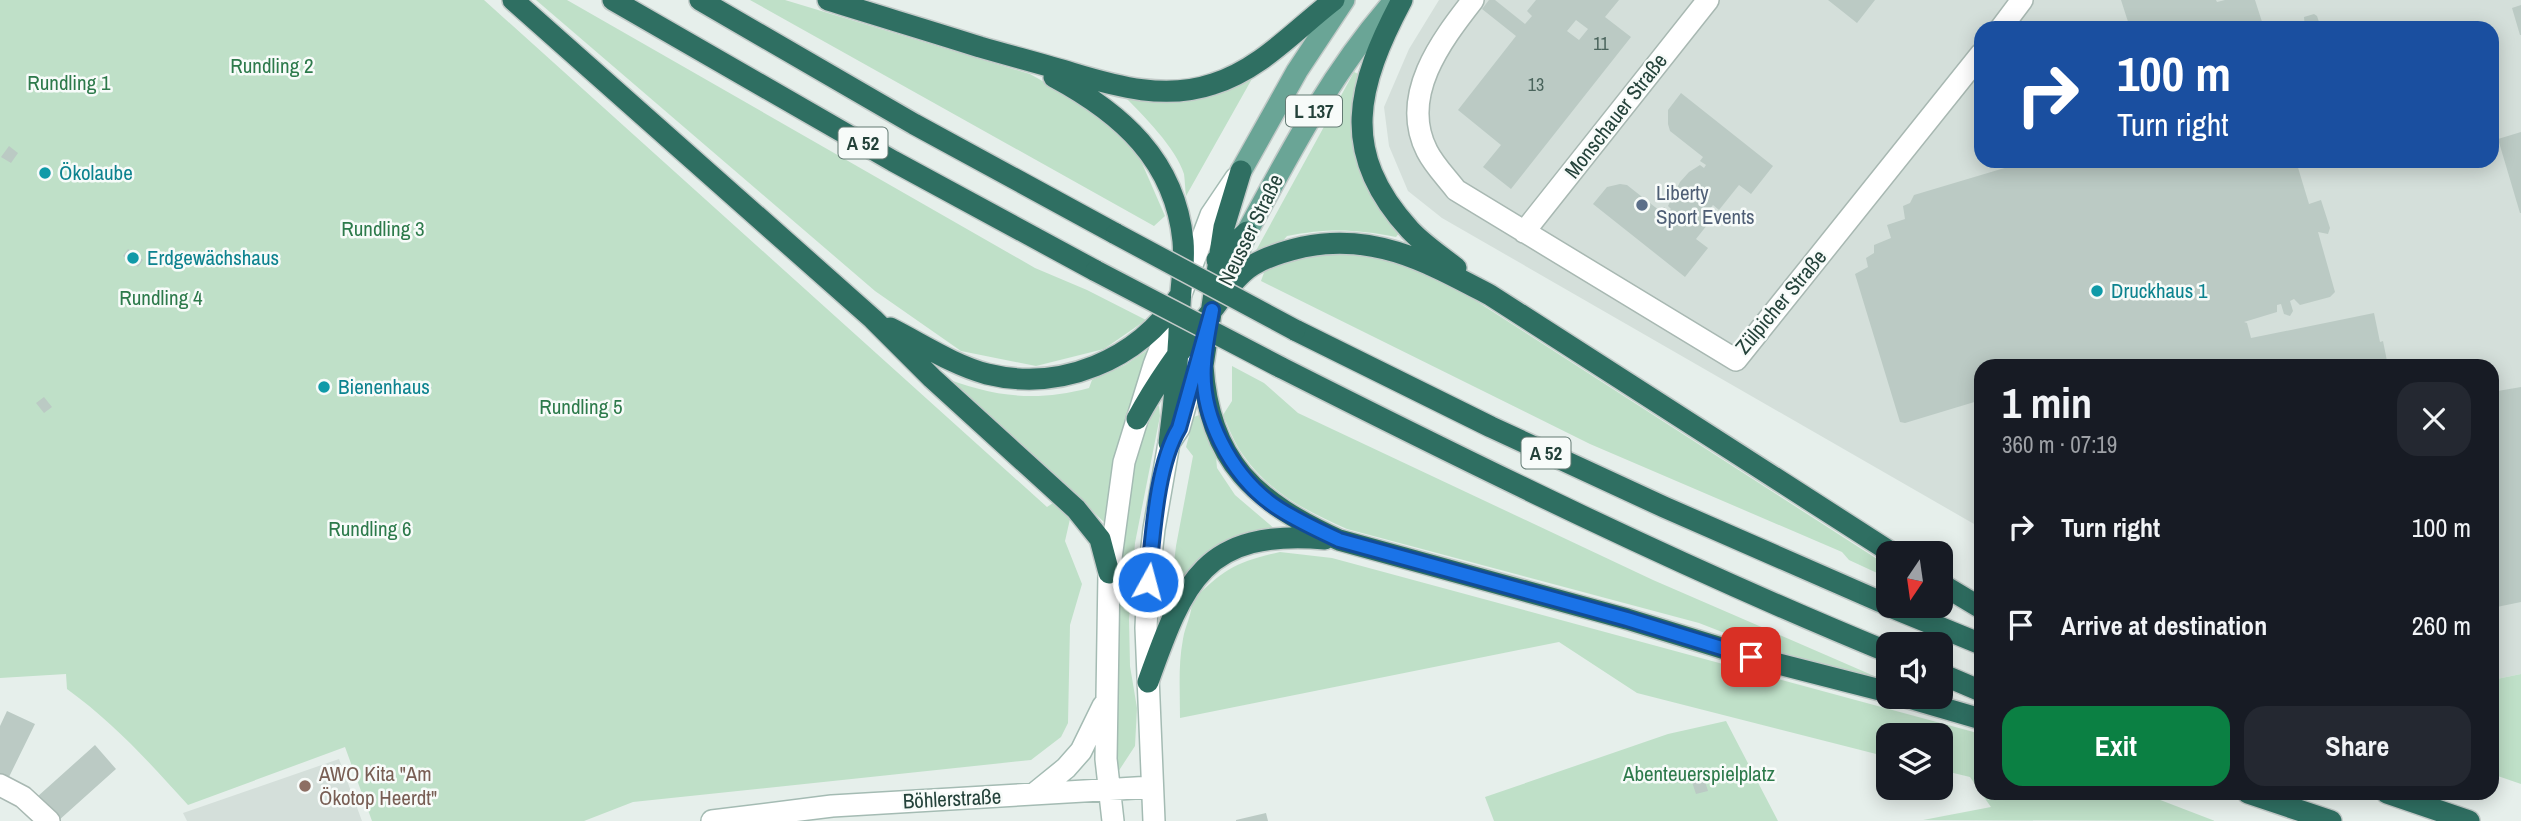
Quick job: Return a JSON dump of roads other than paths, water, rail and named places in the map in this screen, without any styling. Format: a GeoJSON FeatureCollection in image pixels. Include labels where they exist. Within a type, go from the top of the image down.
{"type":"FeatureCollection","features":[{"type":"Feature","properties":{"kind":"highway"},"geometry":{"type":"LineString","coordinates":[[513,0],[873,319],[932,378],[1086,520],[1100,539],[1109,573]]}},
{"type":"Feature","properties":{"kind":"highway","name":"A 52"},"geometry":{"type":"LineString","coordinates":[[700,0],[914,124],[1295,330],[1491,427],[1876,601]]}},
{"type":"Feature","properties":{"kind":"highway"},"geometry":{"type":"LineString","coordinates":[[828,0],[1020,59],[1131,89],[1157,91],[1186,90],[1224,80],[1258,63],[1334,0]]}},
{"type":"Feature","properties":{"kind":"highway"},"geometry":{"type":"LineString","coordinates":[[1402,0],[1375,54],[1366,82],[1362,133],[1368,165],[1383,197],[1411,232],[1490,295]]}},
{"type":"Feature","properties":{"kind":"highway","name":"A 52"},"geometry":{"type":"LineString","coordinates":[[622,5],[893,161],[1280,367],[1473,465],[1644,546],[1876,647]]}},
{"type":"Feature","properties":{"kind":"highway"},"geometry":{"type":"LineString","coordinates":[[1020,59],[1094,100],[1126,124],[1147,149],[1166,183],[1178,215],[1184,258],[1170,443]]}},
{"type":"Feature","properties":{"kind":"highway"},"geometry":{"type":"LineString","coordinates":[[1241,171],[1224,227],[1203,366],[1204,382],[1212,421],[1224,448],[1246,480],[1270,503],[1300,522],[1339,540],[1627,619],[1751,657],[1876,689]]}},
{"type":"Feature","properties":{"kind":"highway"},"geometry":{"type":"LineString","coordinates":[[873,319],[968,368],[1013,378],[1047,378],[1079,372],[1129,350],[1160,323],[1181,294],[1247,232]]}},
{"type":"Feature","properties":{"kind":"highway"},"geometry":{"type":"LineString","coordinates":[[1137,419],[1154,387],[1179,350],[1235,281],[1251,266],[1288,250],[1325,242],[1364,243],[1399,251],[1490,295],[1876,543]]}},
{"type":"Feature","properties":{"kind":"highway"},"geometry":{"type":"LineString","coordinates":[[1147,682],[1183,595],[1196,576],[1217,558],[1240,546],[1269,538],[1339,540]]}},
{"type":"Feature","properties":{"kind":"highway"},"geometry":{"type":"LineString","coordinates":[[1953,591],[1974,604]]}},
{"type":"Feature","properties":{"kind":"highway","name":"A 52"},"geometry":{"type":"LineString","coordinates":[[1917,618],[1974,641]]}},
{"type":"Feature","properties":{"kind":"highway"},"geometry":{"type":"LineString","coordinates":[[1953,679],[1974,688]]}},
{"type":"Feature","properties":{"kind":"highway"},"geometry":{"type":"LineString","coordinates":[[1947,709],[1974,717]]}},
{"type":"Feature","properties":{"kind":"highway"},"geometry":{"type":"LineString","coordinates":[[2269,800],[2331,821]]}},
{"type":"Feature","properties":{"kind":"highway"},"geometry":{"type":"LineString","coordinates":[[2408,800],[2469,821]]}},
{"type":"Feature","properties":{"kind":"main road","name":"Neusser Straße"},"geometry":{"type":"LineString","coordinates":[[1241,171],[1297,71],[1343,0]]}},
{"type":"Feature","properties":{"kind":"main road","name":"Neusser Straße"},"geometry":{"type":"LineString","coordinates":[[1247,232],[1298,136],[1333,80],[1366,33],[1395,0]]}},
{"type":"Feature","properties":{"kind":"street"},"geometry":{"type":"LineString","coordinates":[[1473,0],[1441,41],[1422,82],[1417,118],[1426,150],[1456,190],[1524,232]]}},
{"type":"Feature","properties":{"kind":"street","name":"Monschauer Straße"},"geometry":{"type":"LineString","coordinates":[[1524,232],[1708,0]]}},
{"type":"Feature","properties":{"kind":"street"},"geometry":{"type":"LineString","coordinates":[[2006,21],[2022,0]]}},
{"type":"Feature","properties":{"kind":"street","name":"Zülpicher Straße"},"geometry":{"type":"LineString","coordinates":[[1524,232],[1736,359],[1974,63]]}},
{"type":"Feature","properties":{"kind":"street","name":"Neusser Straße"},"geometry":{"type":"LineString","coordinates":[[1112,821],[1108,790],[1105,701],[1109,573],[1124,462],[1154,365],[1211,215],[1241,171]]}},
{"type":"Feature","properties":{"kind":"street","name":"Neusser Straße"},"geometry":{"type":"LineString","coordinates":[[1154,821],[1146,628],[1154,529],[1170,443],[1179,428],[1212,310],[1247,232]]}},
{"type":"Feature","properties":{"kind":"street"},"geometry":{"type":"LineString","coordinates":[[1034,794],[1066,768],[1081,751],[1105,701]]}},
{"type":"Feature","properties":{"kind":"street"},"geometry":{"type":"LineString","coordinates":[[0,785],[23,797],[49,821]]}},
{"type":"Feature","properties":{"kind":"street","name":"Böhlerstraße"},"geometry":{"type":"LineString","coordinates":[[712,821],[832,806],[1152,787]]}},
{"type":"Feature","properties":{"kind":"place","name":"Ökolaube"},"geometry":{"type":"Point","coordinates":[45,173]}},
{"type":"Feature","properties":{"kind":"place","name":"Liberty Sport Events"},"geometry":{"type":"Point","coordinates":[1642,205]}},
{"type":"Feature","properties":{"kind":"place","name":"Erdgewächshaus"},"geometry":{"type":"Point","coordinates":[133,258]}},
{"type":"Feature","properties":{"kind":"place","name":"Druckhaus 1"},"geometry":{"type":"Point","coordinates":[2097,291]}},
{"type":"Feature","properties":{"kind":"place","name":"Bienenhaus"},"geometry":{"type":"Point","coordinates":[324,387]}},
{"type":"Feature","properties":{"kind":"place","name":"AWO Kita \"Am Ökotop Heerdt\""},"geometry":{"type":"Point","coordinates":[305,786]}},
{"type":"Feature","properties":{"kind":"park label","name":"Rundling 2"},"geometry":{"type":"Point","coordinates":[272,66]}},
{"type":"Feature","properties":{"kind":"park label","name":"Rundling 1"},"geometry":{"type":"Point","coordinates":[69,83]}},
{"type":"Feature","properties":{"kind":"park label","name":"Rundling 3"},"geometry":{"type":"Point","coordinates":[383,229]}},
{"type":"Feature","properties":{"kind":"park label","name":"Rundling 4"},"geometry":{"type":"Point","coordinates":[161,298]}},
{"type":"Feature","properties":{"kind":"park label","name":"Rundling 5"},"geometry":{"type":"Point","coordinates":[581,407]}},
{"type":"Feature","properties":{"kind":"park label","name":"Rundling 6"},"geometry":{"type":"Point","coordinates":[370,529]}},
{"type":"Feature","properties":{"kind":"park label","name":"Abenteuerspielplatz"},"geometry":{"type":"Point","coordinates":[1699,774]}}]}
